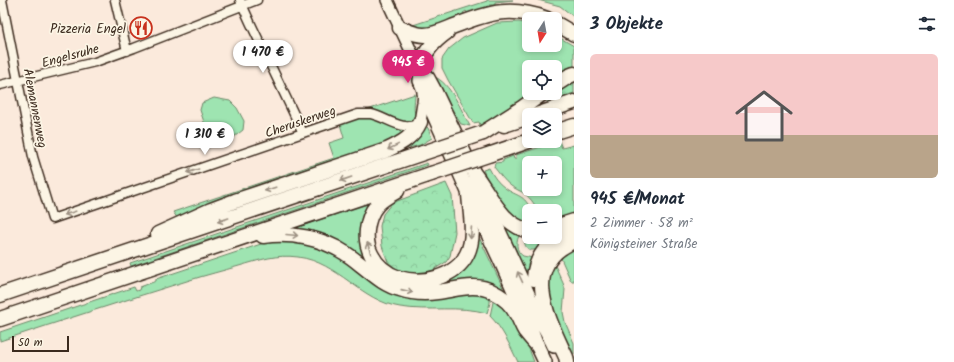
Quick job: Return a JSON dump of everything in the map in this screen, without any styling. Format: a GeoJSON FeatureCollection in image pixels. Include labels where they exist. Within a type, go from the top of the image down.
{"type":"FeatureCollection","features":[{"type":"Feature","properties":{"kind":"highway"},"geometry":{"type":"LineString","coordinates":[[400,28],[415,34],[424,35],[442,31],[477,17],[490,14],[502,12],[522,12]]}},
{"type":"Feature","properties":{"kind":"highway"},"geometry":{"type":"LineString","coordinates":[[458,25],[441,36],[430,47],[422,60],[419,69],[428,78],[435,91],[475,175],[478,185],[541,323],[550,337]]}},
{"type":"Feature","properties":{"kind":"highway"},"geometry":{"type":"LineString","coordinates":[[562,27],[574,34]]}},
{"type":"Feature","properties":{"kind":"highway"},"geometry":{"type":"LineString","coordinates":[[562,80],[574,74]]}},
{"type":"Feature","properties":{"kind":"highway"},"geometry":{"type":"LineString","coordinates":[[424,93],[528,322],[544,362]]}},
{"type":"Feature","properties":{"kind":"highway"},"geometry":{"type":"LineString","coordinates":[[483,133],[532,100]]}},
{"type":"Feature","properties":{"kind":"highway"},"geometry":{"type":"LineString","coordinates":[[556,108],[574,102]]}},
{"type":"Feature","properties":{"kind":"highway"},"geometry":{"type":"LineString","coordinates":[[0,295],[522,119]]}},
{"type":"Feature","properties":{"kind":"highway"},"geometry":{"type":"LineString","coordinates":[[103,260],[167,229],[235,201],[387,150],[410,137],[417,129],[420,122]]}},
{"type":"Feature","properties":{"kind":"highway"},"geometry":{"type":"LineString","coordinates":[[562,130],[573,126]]}},
{"type":"Feature","properties":{"kind":"highway"},"geometry":{"type":"LineString","coordinates":[[0,319],[522,143]]}},
{"type":"Feature","properties":{"kind":"highway"},"geometry":{"type":"LineString","coordinates":[[431,174],[401,188],[383,199],[377,205],[368,221],[366,237],[369,250],[374,261],[390,275],[410,281],[421,281],[444,276],[462,262],[467,254],[471,235],[472,224],[469,194]]}},
{"type":"Feature","properties":{"kind":"highway"},"geometry":{"type":"LineString","coordinates":[[475,175],[491,201],[508,221],[522,229]]}},
{"type":"Feature","properties":{"kind":"highway"},"geometry":{"type":"LineString","coordinates":[[562,225],[574,221]]}},
{"type":"Feature","properties":{"kind":"highway"},"geometry":{"type":"LineString","coordinates":[[562,362],[550,337],[538,303],[534,283],[534,270],[539,258],[551,243],[561,236],[574,231]]}},
{"type":"Feature","properties":{"kind":"highway"},"geometry":{"type":"LineString","coordinates":[[225,243],[272,235],[296,236],[320,241],[337,248],[346,253],[381,280],[401,290],[424,293],[472,287],[490,290],[502,297],[510,305],[517,314],[525,331],[537,346]]}},
{"type":"Feature","properties":{"kind":"highway"},"geometry":{"type":"LineString","coordinates":[[567,362],[544,302],[542,275],[546,266],[555,254],[562,247],[574,241]]}},
{"type":"Feature","properties":{"kind":"main road"},"geometry":{"type":"LineString","coordinates":[[387,0],[419,69],[419,81],[424,93],[420,122]]}},
{"type":"Feature","properties":{"kind":"street","name":"Alemannenweg"},"geometry":{"type":"LineString","coordinates":[[2,0],[33,157],[52,219]]}},
{"type":"Feature","properties":{"kind":"street"},"geometry":{"type":"LineString","coordinates":[[115,0],[127,51]]}},
{"type":"Feature","properties":{"kind":"street","name":"Engelsruhe"},"geometry":{"type":"LineString","coordinates":[[0,85],[95,62],[127,51],[242,3],[257,0]]}},
{"type":"Feature","properties":{"kind":"street"},"geometry":{"type":"LineString","coordinates":[[242,3],[302,133]]}},
{"type":"Feature","properties":{"kind":"street","name":"Cheruskerweg"},"geometry":{"type":"LineString","coordinates":[[52,219],[358,114],[371,114],[403,126],[416,125],[420,122]]}},
{"type":"Feature","properties":{"kind":"green space"},"geometry":{"type":"Polygon","coordinates":[[[513,0],[495,2],[495,5],[490,5],[490,7],[468,14],[466,11],[463,13],[465,16],[437,29],[416,30],[413,25],[487,1],[513,0]]]}},
{"type":"Feature","properties":{"kind":"green space"},"geometry":{"type":"Polygon","coordinates":[[[538,0],[574,0],[574,17],[560,6],[538,0]]]}},
{"type":"Feature","properties":{"kind":"green space"},"geometry":{"type":"Polygon","coordinates":[[[497,23],[522,23],[522,52],[562,52],[562,39],[574,46],[574,71],[562,77],[562,60],[522,60],[522,100],[527,100],[480,125],[479,122],[473,123],[448,80],[442,68],[442,59],[449,49],[463,38],[497,23]]]}},
{"type":"Feature","properties":{"kind":"green space"},"geometry":{"type":"Polygon","coordinates":[[[433,76],[450,91],[470,126],[461,124],[433,76]]]}},
{"type":"Feature","properties":{"kind":"green space"},"geometry":{"type":"Polygon","coordinates":[[[574,80],[574,93],[562,97],[562,87],[574,80]]]}},
{"type":"Feature","properties":{"kind":"green space"},"geometry":{"type":"Polygon","coordinates":[[[415,94],[414,109],[417,118],[412,122],[406,123],[364,111],[415,94]]]}},
{"type":"Feature","properties":{"kind":"green space"},"geometry":{"type":"Polygon","coordinates":[[[214,98],[230,101],[237,108],[244,121],[243,130],[234,137],[219,139],[209,135],[200,110],[202,103],[214,98]]]}},
{"type":"Feature","properties":{"kind":"green space"},"geometry":{"type":"Polygon","coordinates":[[[366,117],[413,129],[405,137],[178,219],[173,212],[334,158],[329,143],[344,138],[340,124],[366,117]]]}},
{"type":"Feature","properties":{"kind":"green space"},"geometry":{"type":"Polygon","coordinates":[[[424,124],[428,128],[432,138],[420,145],[401,150],[424,124]]]}},
{"type":"Feature","properties":{"kind":"green space"},"geometry":{"type":"Polygon","coordinates":[[[574,145],[574,218],[562,221],[562,204],[534,204],[527,196],[562,196],[562,156],[522,156],[522,192],[511,186],[494,167],[495,163],[503,162],[503,160],[513,156],[514,159],[516,159],[516,155],[538,148],[562,148],[574,145]]]}},
{"type":"Feature","properties":{"kind":"green space"},"geometry":{"type":"Polygon","coordinates":[[[427,163],[428,165],[131,266],[130,263],[427,163]]]}},
{"type":"Feature","properties":{"kind":"green space"},"geometry":{"type":"Polygon","coordinates":[[[489,168],[502,186],[520,196],[528,204],[522,204],[522,225],[518,224],[492,190],[483,170],[489,168]]]}},
{"type":"Feature","properties":{"kind":"green space"},"geometry":{"type":"Polygon","coordinates":[[[446,183],[452,196],[455,232],[450,256],[446,262],[433,270],[421,274],[408,274],[397,269],[388,262],[382,246],[380,226],[383,214],[392,203],[446,183]]]}},
{"type":"Feature","properties":{"kind":"green space"},"geometry":{"type":"Polygon","coordinates":[[[374,202],[368,211],[364,223],[363,234],[371,263],[378,271],[395,281],[405,283],[427,284],[442,281],[451,277],[466,264],[472,251],[476,231],[506,294],[493,287],[475,283],[428,288],[408,287],[401,285],[384,277],[337,244],[315,235],[289,231],[374,202]]]}},
{"type":"Feature","properties":{"kind":"green space"},"geometry":{"type":"Polygon","coordinates":[[[503,224],[520,234],[517,248],[520,254],[533,258],[528,279],[503,224]]]}},
{"type":"Feature","properties":{"kind":"green space"},"geometry":{"type":"Polygon","coordinates":[[[292,240],[328,249],[365,275],[476,293],[490,297],[487,313],[465,309],[422,309],[400,307],[373,297],[338,273],[312,260],[282,256],[261,260],[196,278],[0,341],[0,332],[134,287],[136,291],[139,290],[140,287],[156,281],[156,279],[270,241],[292,240]]]}},
{"type":"Feature","properties":{"kind":"green space"},"geometry":{"type":"Polygon","coordinates":[[[543,244],[534,250],[527,248],[525,245],[543,244]]]}},
{"type":"Feature","properties":{"kind":"green space"},"geometry":{"type":"Polygon","coordinates":[[[574,245],[574,281],[571,281],[559,254],[574,245]]]}},
{"type":"Feature","properties":{"kind":"green space"},"geometry":{"type":"Polygon","coordinates":[[[553,261],[565,289],[563,312],[565,322],[574,343],[574,354],[570,356],[555,323],[546,286],[553,261]]]}},
{"type":"Feature","properties":{"kind":"green space"},"geometry":{"type":"Polygon","coordinates":[[[492,296],[505,305],[525,338],[534,362],[518,362],[502,332],[490,316],[493,302],[492,296]]]}},
{"type":"Feature","properties":{"kind":"place","name":"Pizzeria Engel"},"geometry":{"type":"Point","coordinates":[141,28]}}]}
